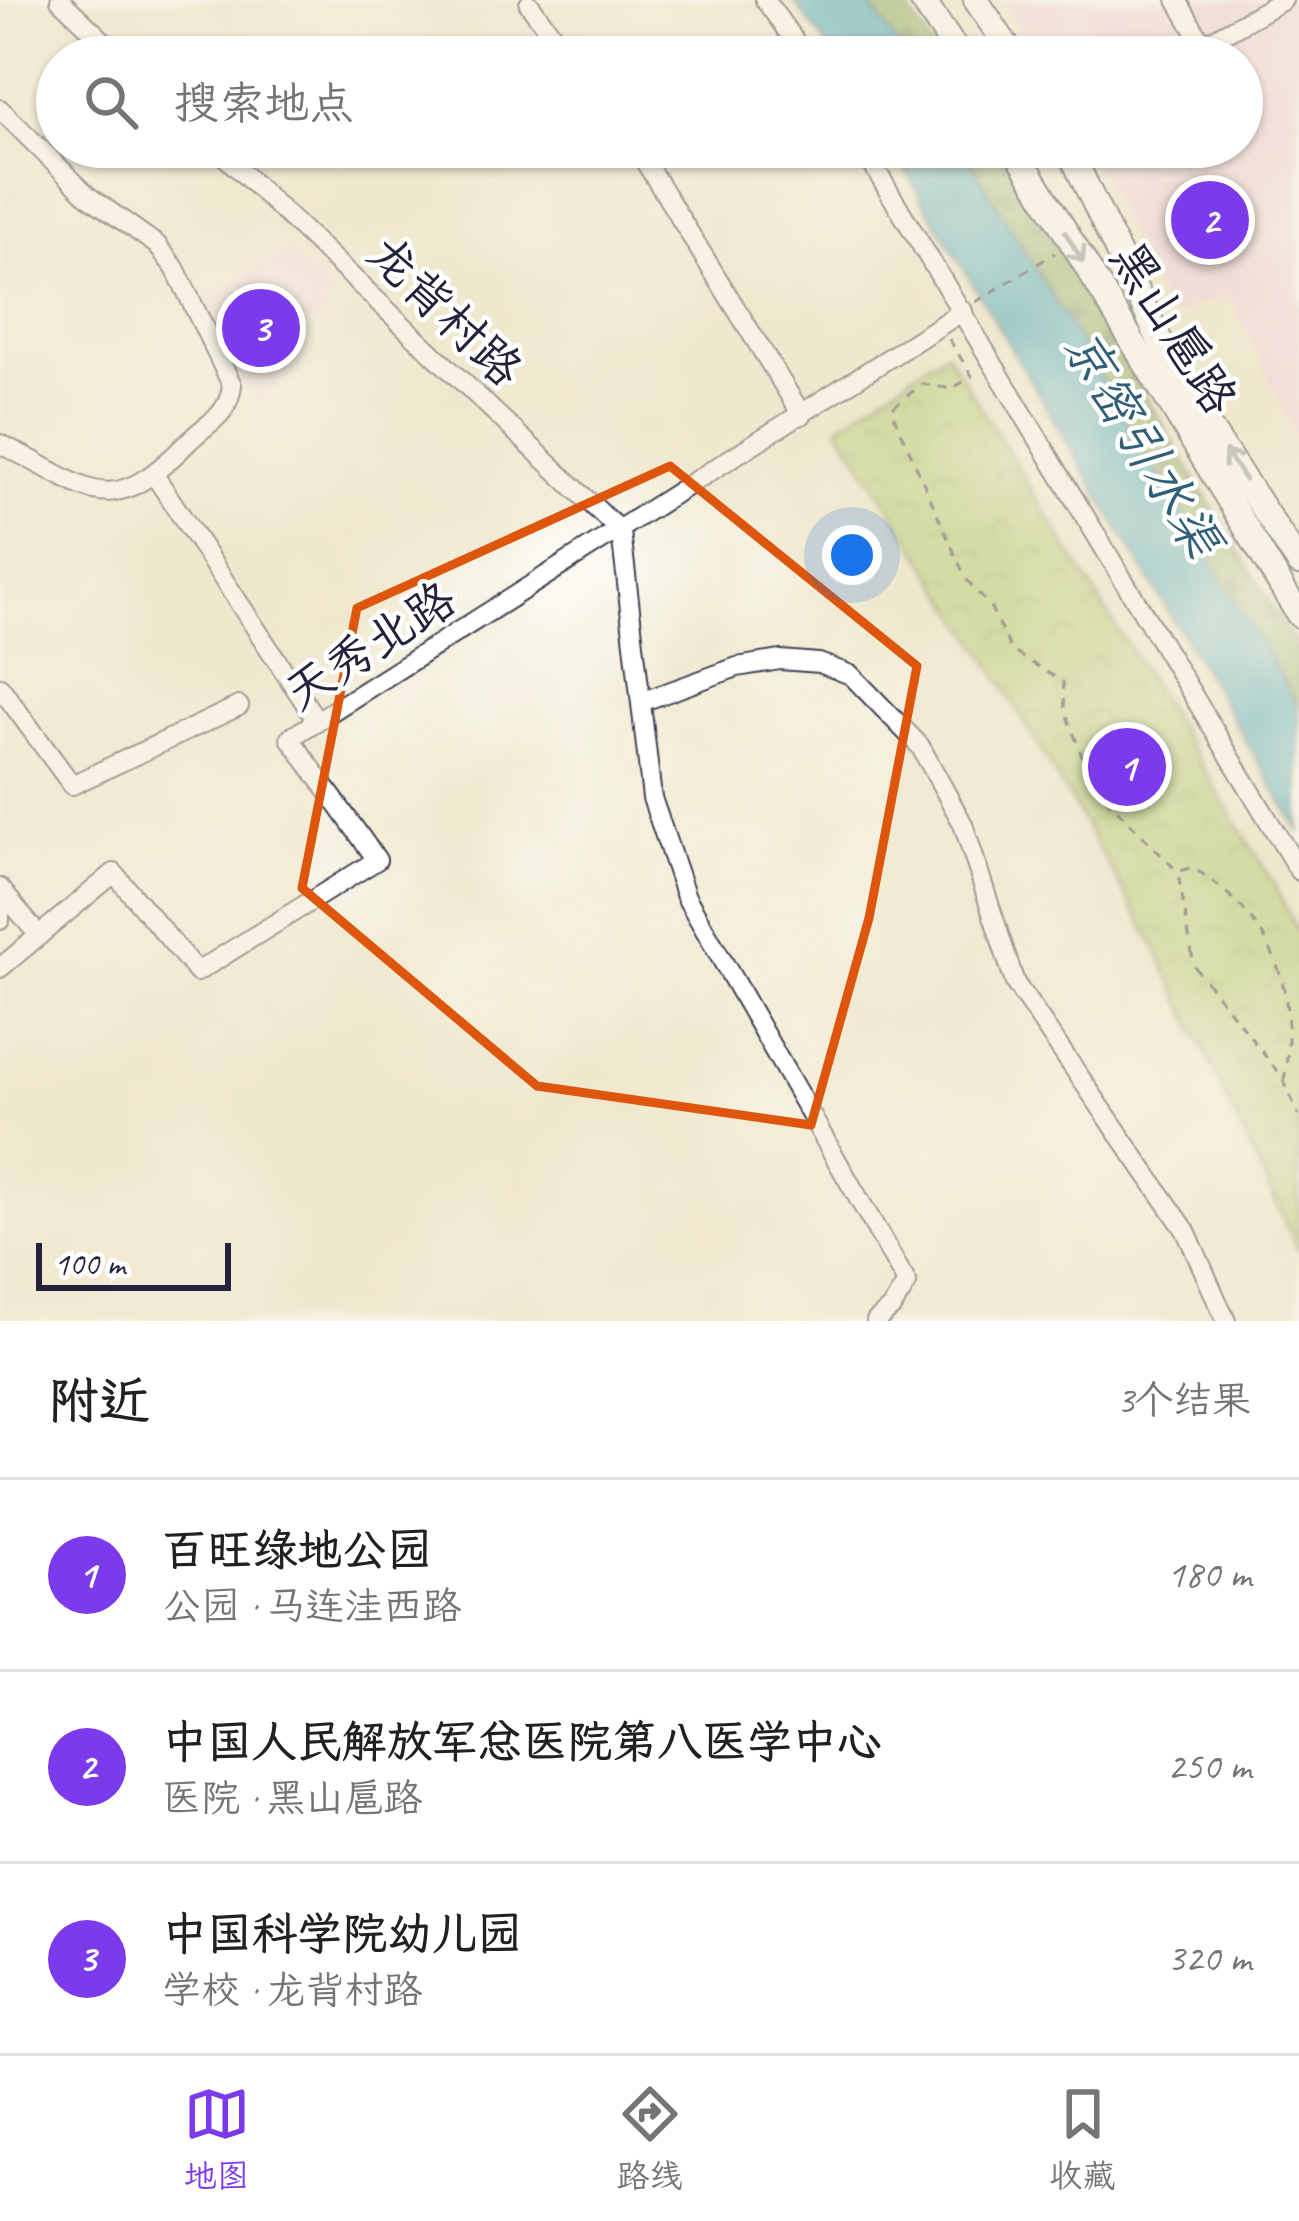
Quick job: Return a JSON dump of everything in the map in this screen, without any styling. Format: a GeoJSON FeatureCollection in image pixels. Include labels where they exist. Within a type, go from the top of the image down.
{"type":"FeatureCollection","features":[{"type":"Feature","properties":{"kind":"main road"},"geometry":{"type":"LineString","coordinates":[[922,0],[947,36]]}},
{"type":"Feature","properties":{"kind":"main road"},"geometry":{"type":"LineString","coordinates":[[976,0],[1000,36]]}},
{"type":"Feature","properties":{"kind":"main road","name":"黑山扈路"},"geometry":{"type":"LineString","coordinates":[[1027,168],[1299,615]]}},
{"type":"Feature","properties":{"kind":"main road","name":"黑山扈路"},"geometry":{"type":"LineString","coordinates":[[1078,168],[1180,382],[1299,563]]}},
{"type":"Feature","properties":{"kind":"street"},"geometry":{"type":"LineString","coordinates":[[60,0],[98,36]]}},
{"type":"Feature","properties":{"kind":"street"},"geometry":{"type":"LineString","coordinates":[[765,0],[791,36]]}},
{"type":"Feature","properties":{"kind":"street"},"geometry":{"type":"LineString","coordinates":[[1177,0],[1198,36]]}},
{"type":"Feature","properties":{"kind":"street"},"geometry":{"type":"LineString","coordinates":[[1218,36],[1283,0]]}},
{"type":"Feature","properties":{"kind":"street"},"geometry":{"type":"LineString","coordinates":[[529,4],[553,36]]}},
{"type":"Feature","properties":{"kind":"street"},"geometry":{"type":"LineString","coordinates":[[0,110],[36,145]]}},
{"type":"Feature","properties":{"kind":"street"},"geometry":{"type":"LineString","coordinates":[[0,444],[91,493],[126,491],[155,476],[223,415],[232,385],[175,268],[157,245],[88,196],[59,168]]}},
{"type":"Feature","properties":{"kind":"street","name":"龙背村路"},"geometry":{"type":"LineString","coordinates":[[237,168],[621,532]]}},
{"type":"Feature","properties":{"kind":"street"},"geometry":{"type":"LineString","coordinates":[[649,168],[802,415]]}},
{"type":"Feature","properties":{"kind":"street"},"geometry":{"type":"LineString","coordinates":[[875,168],[1299,871]]}},
{"type":"Feature","properties":{"kind":"street","name":"天秀北路"},"geometry":{"type":"LineString","coordinates":[[0,968],[115,873],[197,972],[377,860],[290,739],[963,311]]}},
{"type":"Feature","properties":{"kind":"street"},"geometry":{"type":"LineString","coordinates":[[155,476],[317,721]]}},
{"type":"Feature","properties":{"kind":"street"},"geometry":{"type":"LineString","coordinates":[[621,532],[652,798],[686,897],[907,1283],[892,1307],[875,1321]]}},
{"type":"Feature","properties":{"kind":"street"},"geometry":{"type":"LineString","coordinates":[[641,702],[737,667],[780,660],[819,663],[851,675],[920,746],[963,824],[1015,983],[1186,1231],[1226,1321]]}},
{"type":"Feature","properties":{"kind":"street"},"geometry":{"type":"LineString","coordinates":[[0,687],[72,785],[238,706]]}},
{"type":"Feature","properties":{"kind":"street"},"geometry":{"type":"LineString","coordinates":[[0,888],[39,936]]}},
{"type":"Feature","properties":{"kind":"path"},"geometry":{"type":"LineString","coordinates":[[963,311],[1072,243]]}},
{"type":"Feature","properties":{"kind":"path"},"geometry":{"type":"LineString","coordinates":[[940,326],[972,376],[952,389],[922,384],[890,409],[921,469],[930,503],[966,580],[991,608],[1011,650],[1063,682],[1065,710],[1092,784],[1178,872],[1179,905],[1194,966],[1284,1081],[1299,1116]]}},
{"type":"Feature","properties":{"kind":"path"},"geometry":{"type":"LineString","coordinates":[[1178,872],[1192,867],[1238,896],[1267,928],[1293,1020],[1284,1081]]}},
{"type":"Feature","properties":{"kind":"highlighted area"},"geometry":{"type":"Polygon","coordinates":[[[670,466],[917,666],[869,918],[811,1125],[537,1086],[302,888],[357,608],[670,466]]]}},
{"type":"Feature","properties":{"kind":"shaded area"},"geometry":{"type":"Polygon","coordinates":[[[1002,0],[1299,0],[1299,442],[1229,294],[1168,317],[1097,168],[1263,168],[1263,36],[1024,36],[1002,0]]]}},
{"type":"Feature","properties":{"kind":"shaded area"},"geometry":{"type":"Polygon","coordinates":[[[288,250],[334,295],[322,303],[328,314],[284,343],[300,371],[254,402],[202,302],[288,250]]]}},
{"type":"Feature","properties":{"kind":"green space"},"geometry":{"type":"Polygon","coordinates":[[[867,0],[902,0],[925,36],[892,36],[867,0]]]}},
{"type":"Feature","properties":{"kind":"green space"},"geometry":{"type":"Polygon","coordinates":[[[975,168],[1009,168],[1299,651],[1299,707],[975,168]]]}},
{"type":"Feature","properties":{"kind":"green space"},"geometry":{"type":"Polygon","coordinates":[[[946,351],[1271,879],[1299,936],[1299,1252],[1156,947],[986,656],[838,426],[946,351]]]}},
{"type":"Feature","properties":{"kind":"water"},"geometry":{"type":"Polygon","coordinates":[[[793,0],[867,0],[892,36],[820,36],[793,0]]]}},
{"type":"Feature","properties":{"kind":"water"},"geometry":{"type":"Polygon","coordinates":[[[904,168],[975,168],[1299,707],[1299,830],[904,168]]]}},
{"type":"Feature","properties":{"kind":"place","name":"中国人民解放军总医院第八医学中心"},"geometry":{"type":"Point","coordinates":[1210,220]}},
{"type":"Feature","properties":{"kind":"place","name":"中国科学院幼儿园"},"geometry":{"type":"Point","coordinates":[261,328]}},
{"type":"Feature","properties":{"kind":"place","name":"百旺绿地公园"},"geometry":{"type":"Point","coordinates":[1127,767]}},
{"type":"Feature","properties":{"kind":"water label","name":"京密引水渠"},"geometry":{"type":"Point","coordinates":[1142,443]}}]}
